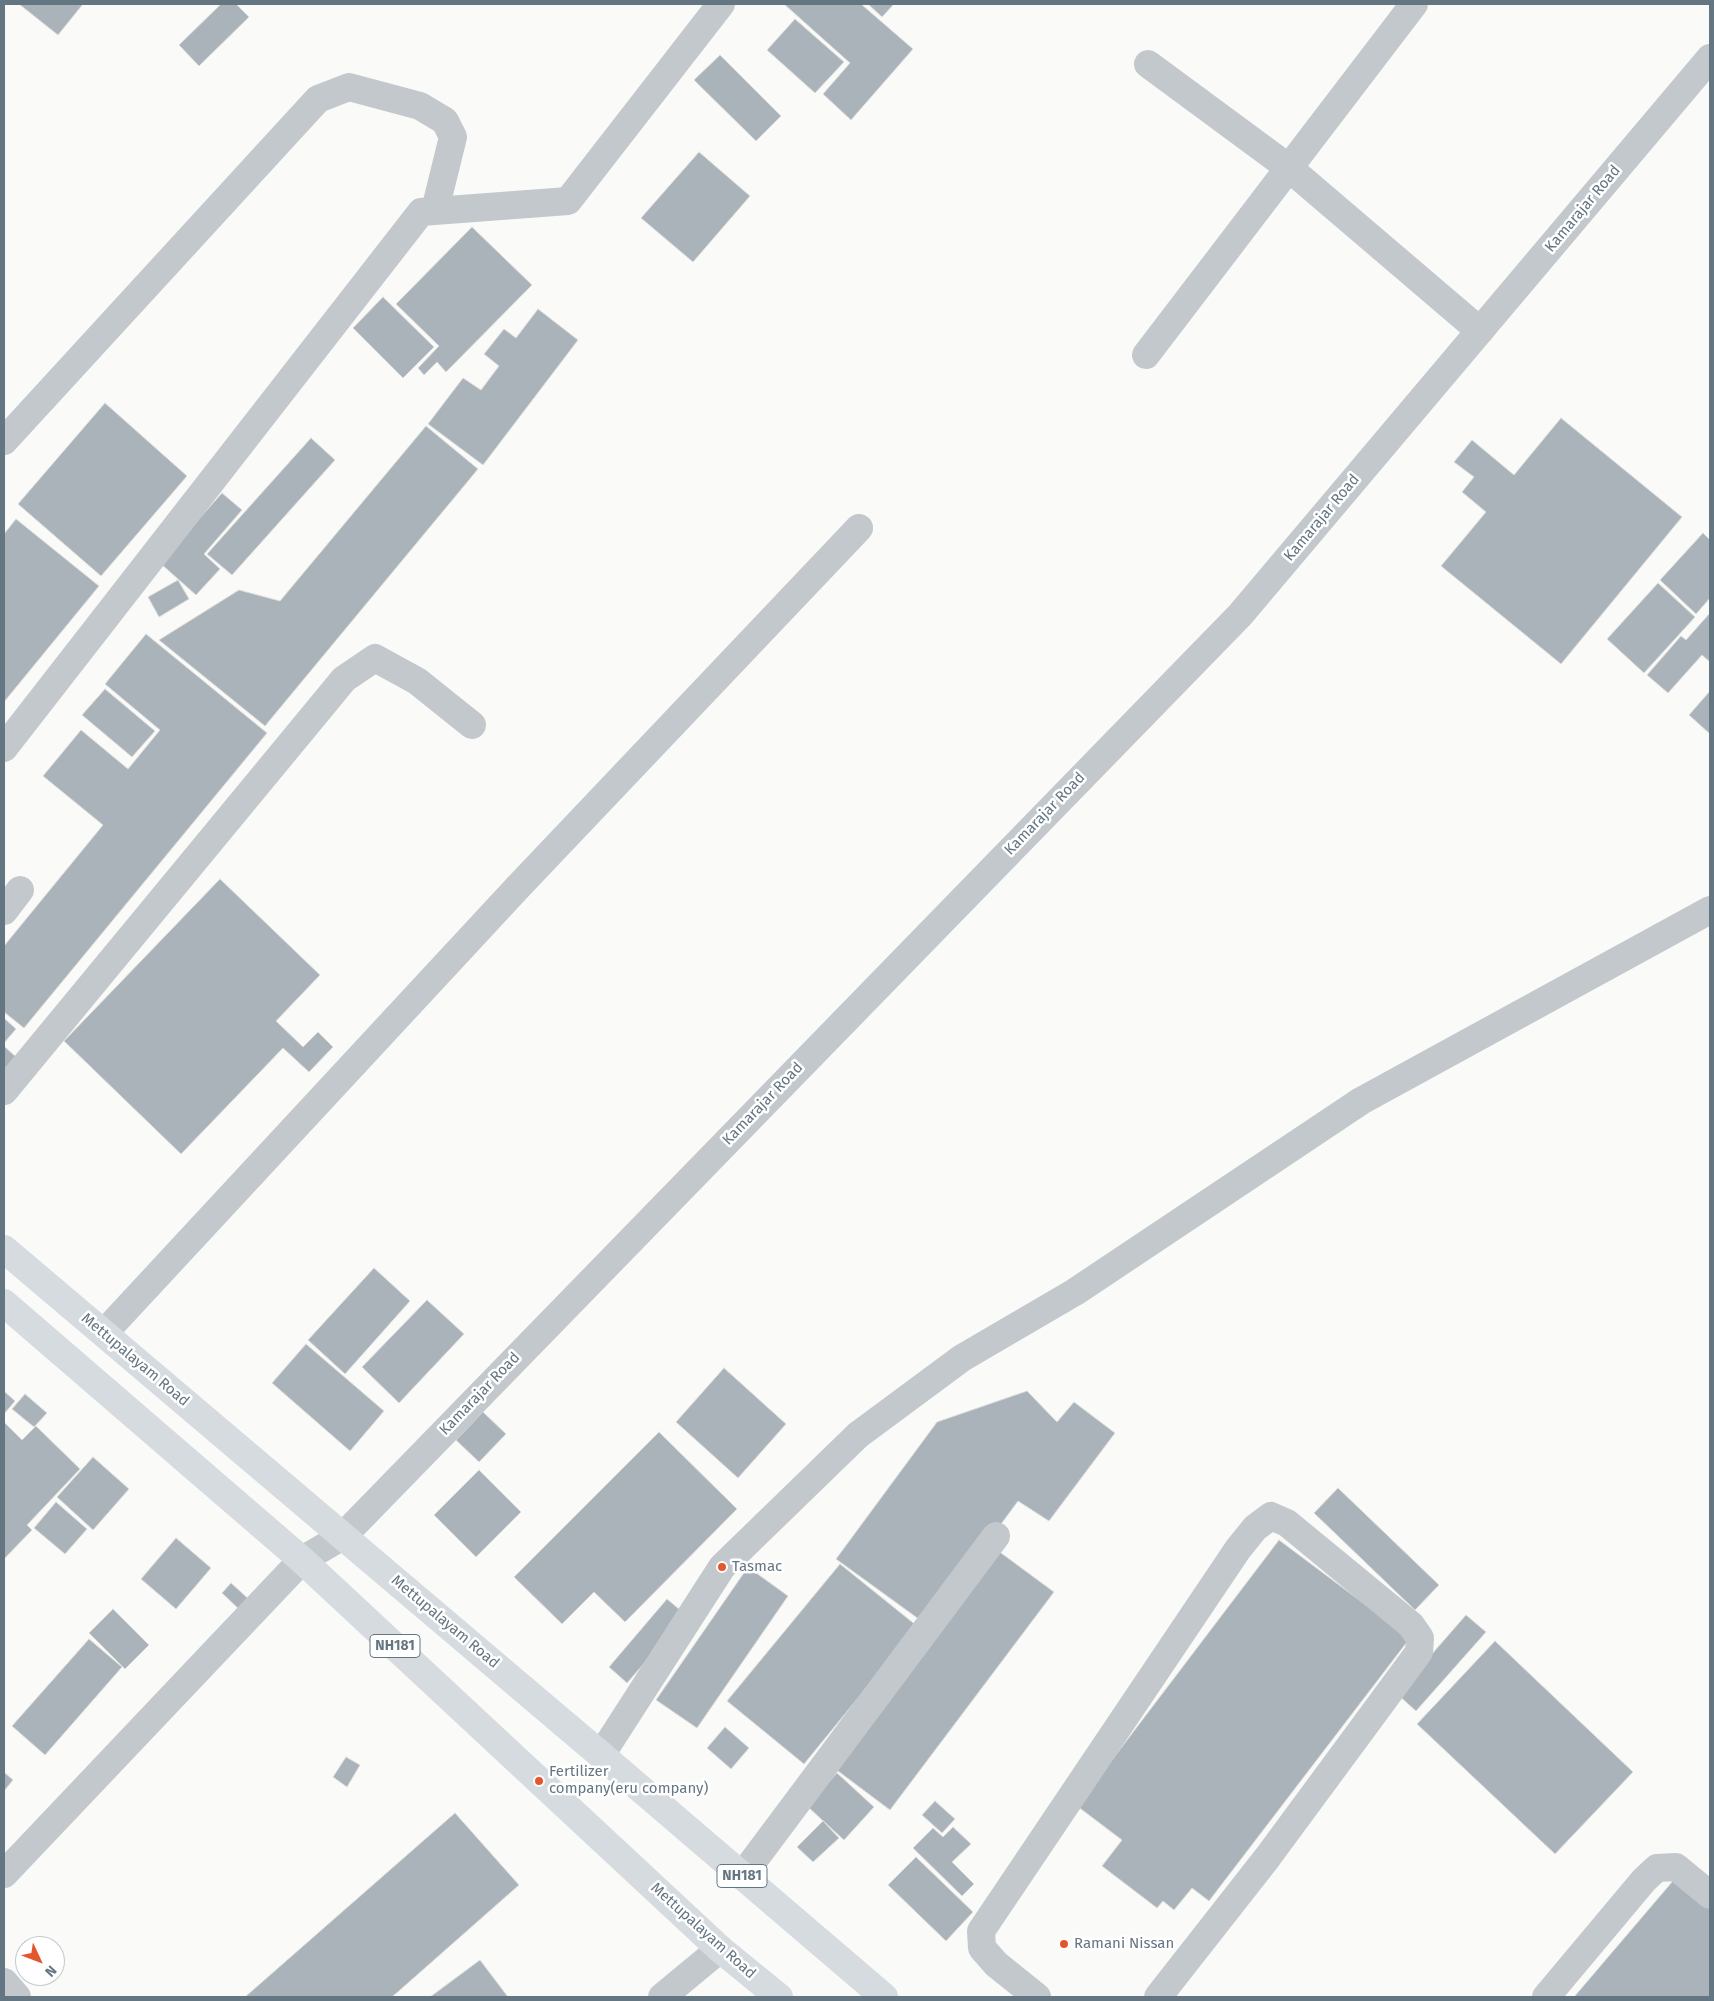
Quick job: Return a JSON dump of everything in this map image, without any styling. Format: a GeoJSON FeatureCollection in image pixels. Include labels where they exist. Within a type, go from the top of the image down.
{"type":"FeatureCollection","features":[{"type":"Feature","properties":{"kind":"highway","name":"Mettupalayam Road"},"geometry":{"type":"LineString","coordinates":[[4,1249],[884,1997]]}},
{"type":"Feature","properties":{"kind":"highway","name":"Mettupalayam Road"},"geometry":{"type":"LineString","coordinates":[[4,1303],[302,1560],[720,1949],[779,1997]]}},
{"type":"Feature","properties":{"kind":"street"},"geometry":{"type":"LineString","coordinates":[[4,748],[421,212],[568,201],[721,4]]}},
{"type":"Feature","properties":{"kind":"street"},"geometry":{"type":"LineString","coordinates":[[1146,355],[1414,4]]}},
{"type":"Feature","properties":{"kind":"street"},"geometry":{"type":"LineString","coordinates":[[1148,64],[1289,168],[1480,331]]}},
{"type":"Feature","properties":{"kind":"street","name":"Kamarajar Road"},"geometry":{"type":"LineString","coordinates":[[4,1874],[302,1560],[343,1536],[1240,615],[1480,331],[1705,75]]}},
{"type":"Feature","properties":{"kind":"street"},"geometry":{"type":"LineString","coordinates":[[4,441],[318,99],[349,87],[420,106],[445,121],[453,137],[435,210]]}},
{"type":"Feature","properties":{"kind":"street"},"geometry":{"type":"LineString","coordinates":[[104,1333],[518,887],[859,528]]}},
{"type":"Feature","properties":{"kind":"street"},"geometry":{"type":"LineString","coordinates":[[4,1091],[344,679],[375,658],[417,681],[472,725]]}},
{"type":"Feature","properties":{"kind":"street"},"geometry":{"type":"LineString","coordinates":[[601,1755],[722,1567],[858,1435],[962,1358],[1076,1292],[1361,1101],[1710,910]]}},
{"type":"Feature","properties":{"kind":"street"},"geometry":{"type":"LineString","coordinates":[[1037,1997],[996,1964],[982,1948],[981,1931],[1238,1549],[1255,1528],[1271,1516],[1287,1524],[1410,1625],[1420,1638],[1419,1652],[1267,1858],[1158,1997]]}},
{"type":"Feature","properties":{"kind":"street"},"geometry":{"type":"LineString","coordinates":[[742,1876],[996,1536]]}},
{"type":"Feature","properties":{"kind":"street"},"geometry":{"type":"LineString","coordinates":[[1546,1997],[1644,1880],[1658,1868],[1676,1867],[1710,1895]]}},
{"type":"Feature","properties":{"kind":"street"},"geometry":{"type":"LineString","coordinates":[[662,1997],[720,1949]]}},
{"type":"Feature","properties":{"kind":"street"},"geometry":{"type":"LineString","coordinates":[[4,1982],[17,1997]]}},
{"type":"Feature","properties":{"kind":"building"},"geometry":{"type":"Polygon","coordinates":[[[19,4],[83,4],[58,35],[19,4]]]}},
{"type":"Feature","properties":{"kind":"building"},"geometry":{"type":"Polygon","coordinates":[[[221,4],[236,4],[249,17],[199,66],[179,45],[221,4]]]}},
{"type":"Feature","properties":{"kind":"building"},"geometry":{"type":"Polygon","coordinates":[[[784,4],[861,4],[913,49],[851,120],[823,94],[850,63],[784,4]]]}},
{"type":"Feature","properties":{"kind":"building"},"geometry":{"type":"Polygon","coordinates":[[[868,4],[894,4],[882,17],[868,4]]]}},
{"type":"Feature","properties":{"kind":"building"},"geometry":{"type":"Polygon","coordinates":[[[795,19],[844,62],[815,93],[767,50],[795,19]]]}},
{"type":"Feature","properties":{"kind":"building"},"geometry":{"type":"Polygon","coordinates":[[[720,55],[781,116],[756,141],[694,80],[720,55]]]}},
{"type":"Feature","properties":{"kind":"building"},"geometry":{"type":"Polygon","coordinates":[[[699,152],[750,196],[693,262],[641,218],[699,152]]]}},
{"type":"Feature","properties":{"kind":"building"},"geometry":{"type":"Polygon","coordinates":[[[472,227],[532,285],[446,372],[437,362],[424,375],[418,368],[439,346],[396,304],[472,227]]]}},
{"type":"Feature","properties":{"kind":"building"},"geometry":{"type":"Polygon","coordinates":[[[383,297],[434,347],[403,378],[353,328],[383,297]]]}},
{"type":"Feature","properties":{"kind":"building"},"geometry":{"type":"Polygon","coordinates":[[[538,309],[578,340],[483,465],[428,424],[463,378],[481,390],[499,366],[484,354],[504,329],[516,338],[538,309]]]}},
{"type":"Feature","properties":{"kind":"building"},"geometry":{"type":"Polygon","coordinates":[[[105,403],[187,476],[101,576],[18,504],[105,403]]]}},
{"type":"Feature","properties":{"kind":"building"},"geometry":{"type":"Polygon","coordinates":[[[1561,418],[1682,517],[1561,664],[1441,566],[1486,512],[1462,492],[1474,477],[1454,462],[1472,440],[1514,475],[1561,418]]]}},
{"type":"Feature","properties":{"kind":"building"},"geometry":{"type":"Polygon","coordinates":[[[426,426],[478,469],[265,726],[159,640],[239,590],[280,601],[426,426]]]}},
{"type":"Feature","properties":{"kind":"building"},"geometry":{"type":"Polygon","coordinates":[[[311,438],[335,460],[232,575],[207,554],[311,438]]]}},
{"type":"Feature","properties":{"kind":"building"},"geometry":{"type":"Polygon","coordinates":[[[222,493],[242,510],[204,554],[220,569],[196,595],[160,563],[222,493]]]}},
{"type":"Feature","properties":{"kind":"building"},"geometry":{"type":"Polygon","coordinates":[[[16,519],[99,586],[4,702],[4,534],[16,519]]]}},
{"type":"Feature","properties":{"kind":"building"},"geometry":{"type":"Polygon","coordinates":[[[1703,533],[1710,540],[1710,598],[1696,614],[1660,580],[1703,533]]]}},
{"type":"Feature","properties":{"kind":"building"},"geometry":{"type":"Polygon","coordinates":[[[178,580],[189,599],[159,617],[148,597],[178,580]]]}},
{"type":"Feature","properties":{"kind":"building"},"geometry":{"type":"Polygon","coordinates":[[[1658,583],[1695,617],[1644,673],[1607,639],[1658,583]]]}},
{"type":"Feature","properties":{"kind":"building"},"geometry":{"type":"Polygon","coordinates":[[[1710,613],[1710,662],[1702,655],[1668,693],[1647,675],[1681,636],[1686,640],[1710,613]]]}},
{"type":"Feature","properties":{"kind":"building"},"geometry":{"type":"Polygon","coordinates":[[[146,634],[267,733],[24,1028],[4,1012],[4,946],[103,825],[43,776],[81,730],[128,769],[160,730],[105,684],[146,634]]]}},
{"type":"Feature","properties":{"kind":"building"},"geometry":{"type":"Polygon","coordinates":[[[105,689],[155,731],[132,757],[82,715],[105,689]]]}},
{"type":"Feature","properties":{"kind":"building"},"geometry":{"type":"Polygon","coordinates":[[[1710,691],[1710,734],[1689,715],[1710,691]]]}},
{"type":"Feature","properties":{"kind":"building"},"geometry":{"type":"Polygon","coordinates":[[[220,879],[320,975],[276,1021],[303,1047],[318,1032],[333,1047],[309,1072],[283,1048],[181,1154],[64,1041],[220,879]]]}},
{"type":"Feature","properties":{"kind":"building"},"geometry":{"type":"Polygon","coordinates":[[[4,1018],[16,1029],[4,1043],[4,1018]]]}},
{"type":"Feature","properties":{"kind":"building"},"geometry":{"type":"Polygon","coordinates":[[[4,1046],[17,1058],[4,1072],[4,1046]]]}},
{"type":"Feature","properties":{"kind":"building"},"geometry":{"type":"Polygon","coordinates":[[[374,1268],[410,1301],[345,1374],[308,1340],[374,1268]]]}},
{"type":"Feature","properties":{"kind":"building"},"geometry":{"type":"Polygon","coordinates":[[[427,1300],[464,1334],[399,1403],[362,1367],[427,1300]]]}},
{"type":"Feature","properties":{"kind":"building"},"geometry":{"type":"Polygon","coordinates":[[[306,1344],[384,1411],[350,1451],[272,1383],[306,1344]]]}},
{"type":"Feature","properties":{"kind":"building"},"geometry":{"type":"Polygon","coordinates":[[[724,1368],[786,1424],[738,1478],[676,1422],[724,1368]]]}},
{"type":"Feature","properties":{"kind":"building"},"geometry":{"type":"Polygon","coordinates":[[[4,1391],[15,1401],[4,1414],[4,1391]]]}},
{"type":"Feature","properties":{"kind":"building"},"geometry":{"type":"Polygon","coordinates":[[[1027,1391],[1057,1422],[1074,1402],[1115,1433],[1049,1521],[1018,1501],[927,1625],[836,1559],[937,1422],[1027,1391]]]}},
{"type":"Feature","properties":{"kind":"building"},"geometry":{"type":"Polygon","coordinates":[[[25,1394],[47,1413],[34,1427],[12,1409],[25,1394]]]}},
{"type":"Feature","properties":{"kind":"building"},"geometry":{"type":"Polygon","coordinates":[[[483,1412],[506,1434],[479,1462],[456,1440],[483,1412]]]}},
{"type":"Feature","properties":{"kind":"building"},"geometry":{"type":"Polygon","coordinates":[[[4,1422],[22,1440],[36,1426],[80,1469],[27,1525],[32,1530],[4,1559],[4,1422]]]}},
{"type":"Feature","properties":{"kind":"building"},"geometry":{"type":"Polygon","coordinates":[[[659,1432],[737,1509],[625,1622],[594,1592],[562,1624],[514,1577],[659,1432]]]}},
{"type":"Feature","properties":{"kind":"building"},"geometry":{"type":"Polygon","coordinates":[[[93,1457],[129,1489],[93,1530],[57,1497],[93,1457]]]}},
{"type":"Feature","properties":{"kind":"building"},"geometry":{"type":"Polygon","coordinates":[[[479,1470],[521,1512],[476,1557],[434,1515],[479,1470]]]}},
{"type":"Feature","properties":{"kind":"building"},"geometry":{"type":"Polygon","coordinates":[[[1338,1488],[1439,1585],[1415,1610],[1314,1513],[1338,1488]]]}},
{"type":"Feature","properties":{"kind":"building"},"geometry":{"type":"Polygon","coordinates":[[[56,1502],[87,1529],[65,1554],[34,1528],[56,1502]]]}},
{"type":"Feature","properties":{"kind":"building"},"geometry":{"type":"Polygon","coordinates":[[[176,1538],[211,1568],[176,1609],[141,1579],[176,1538]]]}},
{"type":"Feature","properties":{"kind":"building"},"geometry":{"type":"Polygon","coordinates":[[[1279,1540],[1410,1638],[1209,1901],[1192,1888],[1174,1910],[1163,1901],[1157,1908],[1102,1866],[1122,1840],[1077,1806],[1279,1540]]]}},
{"type":"Feature","properties":{"kind":"building"},"geometry":{"type":"Polygon","coordinates":[[[997,1550],[1054,1592],[890,1810],[834,1768],[997,1550]]]}},
{"type":"Feature","properties":{"kind":"building"},"geometry":{"type":"Polygon","coordinates":[[[840,1564],[917,1626],[804,1764],[727,1701],[840,1564]]]}},
{"type":"Feature","properties":{"kind":"building"},"geometry":{"type":"Polygon","coordinates":[[[748,1567],[788,1596],[697,1728],[656,1700],[748,1567]]]}},
{"type":"Feature","properties":{"kind":"building"},"geometry":{"type":"Polygon","coordinates":[[[231,1583],[253,1603],[243,1613],[222,1593],[231,1583]]]}},
{"type":"Feature","properties":{"kind":"building"},"geometry":{"type":"Polygon","coordinates":[[[667,1599],[686,1615],[627,1683],[609,1667],[667,1599]]]}},
{"type":"Feature","properties":{"kind":"building"},"geometry":{"type":"Polygon","coordinates":[[[113,1609],[149,1645],[125,1669],[89,1633],[113,1609]]]}},
{"type":"Feature","properties":{"kind":"building"},"geometry":{"type":"Polygon","coordinates":[[[1466,1615],[1486,1632],[1416,1711],[1397,1694],[1466,1615]]]}},
{"type":"Feature","properties":{"kind":"building"},"geometry":{"type":"Polygon","coordinates":[[[89,1639],[122,1667],[45,1755],[12,1726],[89,1639]]]}},
{"type":"Feature","properties":{"kind":"building"},"geometry":{"type":"Polygon","coordinates":[[[1495,1641],[1633,1772],[1555,1854],[1417,1724],[1495,1641]]]}},
{"type":"Feature","properties":{"kind":"building"},"geometry":{"type":"Polygon","coordinates":[[[725,1727],[749,1748],[731,1769],[707,1748],[725,1727]]]}},
{"type":"Feature","properties":{"kind":"building"},"geometry":{"type":"Polygon","coordinates":[[[346,1757],[360,1765],[347,1787],[333,1777],[346,1757]]]}},
{"type":"Feature","properties":{"kind":"building"},"geometry":{"type":"Polygon","coordinates":[[[4,1772],[13,1780],[4,1791],[4,1772]]]}},
{"type":"Feature","properties":{"kind":"building"},"geometry":{"type":"Polygon","coordinates":[[[837,1773],[874,1807],[844,1840],[807,1806],[837,1773]]]}},
{"type":"Feature","properties":{"kind":"building"},"geometry":{"type":"Polygon","coordinates":[[[935,1801],[955,1819],[942,1833],[922,1815],[935,1801]]]}},
{"type":"Feature","properties":{"kind":"building"},"geometry":{"type":"Polygon","coordinates":[[[455,1813],[519,1885],[392,1997],[245,1997],[455,1813]]]}},
{"type":"Feature","properties":{"kind":"building"},"geometry":{"type":"Polygon","coordinates":[[[823,1821],[839,1838],[813,1862],[797,1847],[823,1821]]]}},
{"type":"Feature","properties":{"kind":"building"},"geometry":{"type":"Polygon","coordinates":[[[953,1827],[971,1844],[952,1862],[974,1884],[962,1896],[913,1848],[933,1828],[943,1837],[953,1827]]]}},
{"type":"Feature","properties":{"kind":"building"},"geometry":{"type":"Polygon","coordinates":[[[916,1857],[973,1912],[946,1941],[888,1885],[916,1857]]]}},
{"type":"Feature","properties":{"kind":"building"},"geometry":{"type":"Polygon","coordinates":[[[1678,1875],[1710,1902],[1710,1997],[1574,1997],[1678,1875]]]}},
{"type":"Feature","properties":{"kind":"building"},"geometry":{"type":"Polygon","coordinates":[[[480,1960],[508,1997],[430,1997],[480,1960]]]}},
{"type":"Feature","properties":{"kind":"place","name":"Tasmac"},"geometry":{"type":"Point","coordinates":[722,1567]}},
{"type":"Feature","properties":{"kind":"place","name":"Fertilizer company(eru company)"},"geometry":{"type":"Point","coordinates":[539,1781]}},
{"type":"Feature","properties":{"kind":"place","name":"Ramani Nissan"},"geometry":{"type":"Point","coordinates":[1064,1944]}}]}
